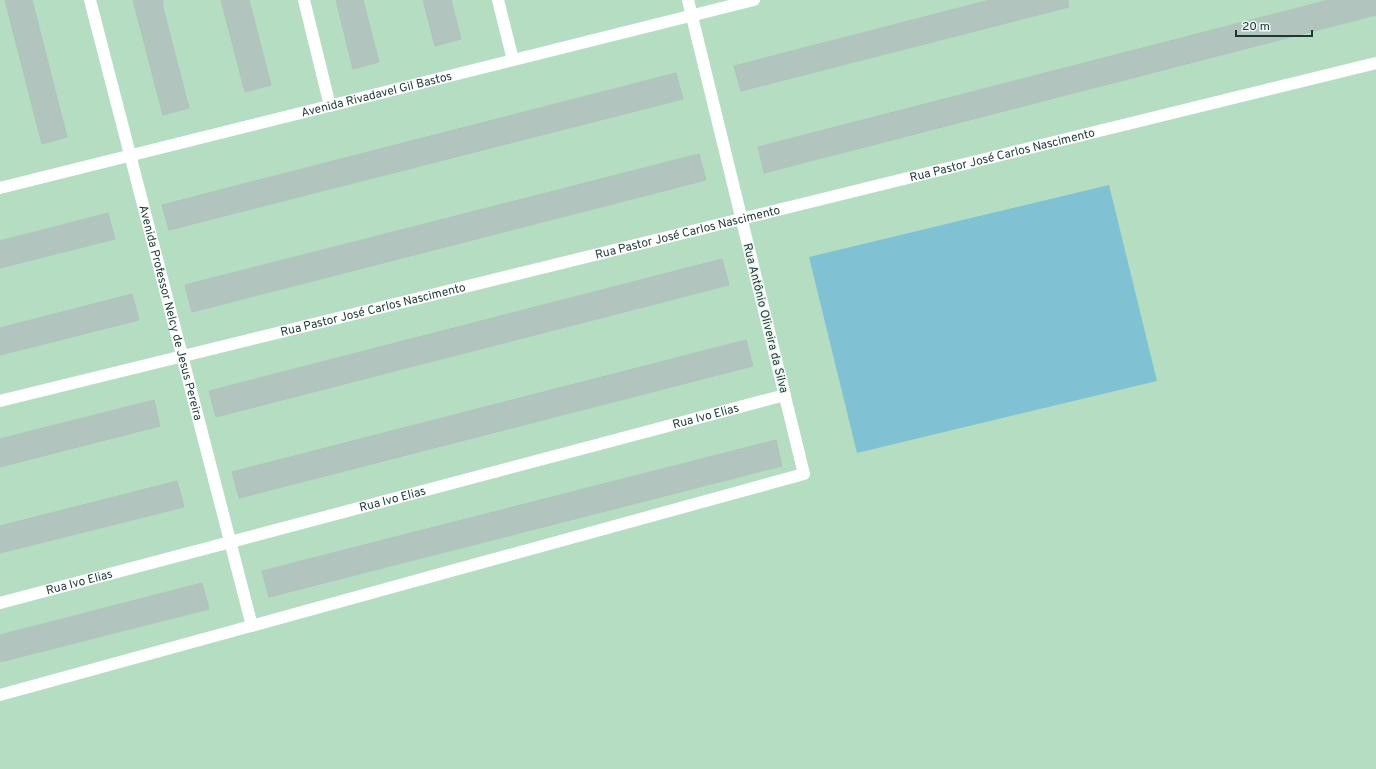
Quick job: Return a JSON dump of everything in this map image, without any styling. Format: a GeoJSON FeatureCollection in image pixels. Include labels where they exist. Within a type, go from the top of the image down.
{"type":"FeatureCollection","features":[{"type":"Feature","properties":{"kind":"street","name":"Avenida Professor Nelcy de Jesus Pereira"},"geometry":{"type":"LineString","coordinates":[[90,0],[252,626]]}},
{"type":"Feature","properties":{"kind":"street"},"geometry":{"type":"LineString","coordinates":[[304,0],[330,106]]}},
{"type":"Feature","properties":{"kind":"street"},"geometry":{"type":"LineString","coordinates":[[498,0],[514,60]]}},
{"type":"Feature","properties":{"kind":"street","name":"Rua Antônio Oliveira da Silva"},"geometry":{"type":"LineString","coordinates":[[252,626],[804,474],[688,0]]}},
{"type":"Feature","properties":{"kind":"street","name":"Avenida Rivadavel Gil Bastos"},"geometry":{"type":"LineString","coordinates":[[0,188],[754,0]]}},
{"type":"Feature","properties":{"kind":"street","name":"Rua Pastor José Carlos Nascimento"},"geometry":{"type":"LineString","coordinates":[[0,401],[1376,63]]}},
{"type":"Feature","properties":{"kind":"street","name":"Rua Ivo Elias"},"geometry":{"type":"LineString","coordinates":[[0,603],[785,395]]}},
{"type":"Feature","properties":{"kind":"street"},"geometry":{"type":"LineString","coordinates":[[0,695],[252,626]]}},
{"type":"Feature","properties":{"kind":"green space"},"geometry":{"type":"Polygon","coordinates":[[[0,0],[1376,0],[1376,769],[0,769],[0,0]]]}},
{"type":"Feature","properties":{"kind":"water"},"geometry":{"type":"Polygon","coordinates":[[[1109,185],[1157,381],[857,453],[809,257],[1109,185]]]}},
{"type":"Feature","properties":{"kind":"building"},"geometry":{"type":"Polygon","coordinates":[[[5,0],[32,0],[67,137],[42,144],[5,0]]]}},
{"type":"Feature","properties":{"kind":"building"},"geometry":{"type":"Polygon","coordinates":[[[133,0],[163,0],[163,8],[189,108],[163,115],[133,0]]]}},
{"type":"Feature","properties":{"kind":"building"},"geometry":{"type":"Polygon","coordinates":[[[221,0],[249,0],[271,85],[245,92],[221,0]]]}},
{"type":"Feature","properties":{"kind":"building"},"geometry":{"type":"Polygon","coordinates":[[[336,0],[363,0],[379,62],[353,69],[336,0]]]}},
{"type":"Feature","properties":{"kind":"building"},"geometry":{"type":"Polygon","coordinates":[[[423,0],[451,0],[461,39],[435,46],[423,0]]]}},
{"type":"Feature","properties":{"kind":"building"},"geometry":{"type":"Polygon","coordinates":[[[990,0],[1068,0],[1069,7],[741,91],[734,66],[990,0]]]}},
{"type":"Feature","properties":{"kind":"building"},"geometry":{"type":"Polygon","coordinates":[[[1329,0],[1376,0],[1376,15],[764,173],[758,147],[1329,0]]]}},
{"type":"Feature","properties":{"kind":"building"},"geometry":{"type":"Polygon","coordinates":[[[676,73],[683,99],[169,230],[162,205],[676,73]]]}},
{"type":"Feature","properties":{"kind":"building"},"geometry":{"type":"Polygon","coordinates":[[[699,154],[706,180],[192,312],[185,285],[699,154]]]}},
{"type":"Feature","properties":{"kind":"building"},"geometry":{"type":"Polygon","coordinates":[[[108,213],[115,239],[0,268],[0,241],[108,213]]]}},
{"type":"Feature","properties":{"kind":"building"},"geometry":{"type":"Polygon","coordinates":[[[722,259],[729,285],[216,417],[209,391],[722,259]]]}},
{"type":"Feature","properties":{"kind":"building"},"geometry":{"type":"Polygon","coordinates":[[[132,294],[139,320],[0,355],[0,328],[132,294]]]}},
{"type":"Feature","properties":{"kind":"building"},"geometry":{"type":"Polygon","coordinates":[[[746,340],[753,366],[239,498],[232,472],[746,340]]]}},
{"type":"Feature","properties":{"kind":"building"},"geometry":{"type":"Polygon","coordinates":[[[154,400],[160,426],[0,467],[0,439],[154,400]]]}},
{"type":"Feature","properties":{"kind":"building"},"geometry":{"type":"Polygon","coordinates":[[[776,440],[782,466],[269,597],[262,571],[776,440]]]}},
{"type":"Feature","properties":{"kind":"building"},"geometry":{"type":"Polygon","coordinates":[[[177,481],[184,507],[0,553],[0,526],[177,481]]]}},
{"type":"Feature","properties":{"kind":"building"},"geometry":{"type":"Polygon","coordinates":[[[202,583],[209,609],[0,662],[0,635],[202,583]]]}}]}
